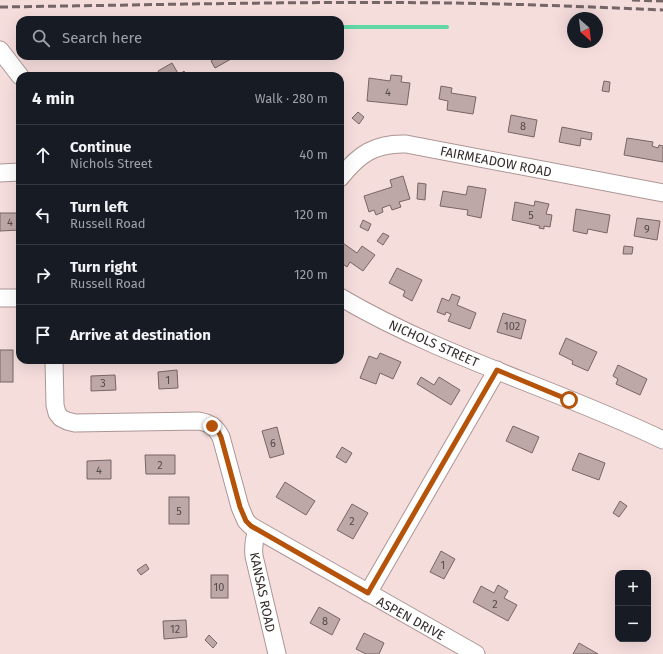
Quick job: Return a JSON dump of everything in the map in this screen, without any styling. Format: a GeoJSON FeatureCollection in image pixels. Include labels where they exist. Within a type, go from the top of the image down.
{"type":"FeatureCollection","features":[{"type":"Feature","properties":{"kind":"street"},"geometry":{"type":"LineString","coordinates":[[0,50],[17,72]]}},
{"type":"Feature","properties":{"kind":"street","name":"FAIRMEADOW ROAD"},"geometry":{"type":"LineString","coordinates":[[344,174],[356,160],[368,152],[381,146],[406,144],[663,192]]}},
{"type":"Feature","properties":{"kind":"street"},"geometry":{"type":"LineString","coordinates":[[0,173],[16,172]]}},
{"type":"Feature","properties":{"kind":"street"},"geometry":{"type":"LineString","coordinates":[[0,298],[16,298]]}},
{"type":"Feature","properties":{"kind":"street","name":"NICHOLS STREET"},"geometry":{"type":"LineString","coordinates":[[344,298],[387,323],[415,336],[596,410],[663,440]]}},
{"type":"Feature","properties":{"kind":"street","name":"ASPEN DRIVE"},"geometry":{"type":"LineString","coordinates":[[54,364],[55,405],[61,418],[75,423],[199,421],[212,426],[218,431],[221,437],[243,516],[251,526],[476,654]]}},
{"type":"Feature","properties":{"kind":"street"},"geometry":{"type":"LineString","coordinates":[[368,593],[497,370]]}},
{"type":"Feature","properties":{"kind":"street","name":"KANSAS ROAD"},"geometry":{"type":"LineString","coordinates":[[257,530],[253,547],[254,556],[277,654]]}},
{"type":"Feature","properties":{"kind":"building"},"geometry":{"type":"Polygon","coordinates":[[[212,60],[229,60],[215,68],[211,61],[212,60]]]}},
{"type":"Feature","properties":{"kind":"building"},"geometry":{"type":"Polygon","coordinates":[[[172,63],[177,72],[158,72],[172,63]]]}},
{"type":"Feature","properties":{"kind":"building"},"geometry":{"type":"Polygon","coordinates":[[[391,75],[402,76],[401,82],[410,83],[407,105],[367,101],[369,78],[390,81],[391,75]]]}},
{"type":"Feature","properties":{"kind":"building"},"geometry":{"type":"Polygon","coordinates":[[[604,81],[610,82],[609,92],[602,91],[604,81]]]}},
{"type":"Feature","properties":{"kind":"building"},"geometry":{"type":"Polygon","coordinates":[[[441,86],[452,88],[451,93],[476,97],[473,114],[447,110],[448,101],[439,99],[441,86]]]}},
{"type":"Feature","properties":{"kind":"building"},"geometry":{"type":"Polygon","coordinates":[[[358,112],[364,117],[359,124],[352,118],[358,112]]]}},
{"type":"Feature","properties":{"kind":"building"},"geometry":{"type":"Polygon","coordinates":[[[511,115],[537,120],[534,137],[508,132],[511,115]]]}},
{"type":"Feature","properties":{"kind":"building"},"geometry":{"type":"Polygon","coordinates":[[[562,127],[592,133],[591,140],[581,138],[580,146],[559,142],[562,127]]]}},
{"type":"Feature","properties":{"kind":"building"},"geometry":{"type":"Polygon","coordinates":[[[627,138],[653,142],[652,146],[658,148],[659,145],[663,146],[663,162],[624,155],[627,138]]]}},
{"type":"Feature","properties":{"kind":"building"},"geometry":{"type":"Polygon","coordinates":[[[403,176],[410,199],[399,202],[401,207],[392,210],[390,205],[382,208],[383,212],[376,215],[374,210],[369,212],[364,196],[392,187],[390,180],[403,176]]]}},
{"type":"Feature","properties":{"kind":"building"},"geometry":{"type":"Polygon","coordinates":[[[418,183],[426,184],[425,200],[417,199],[418,183]]]}},
{"type":"Feature","properties":{"kind":"building"},"geometry":{"type":"Polygon","coordinates":[[[468,186],[486,189],[481,218],[467,215],[468,210],[440,206],[443,191],[466,195],[468,186]]]}},
{"type":"Feature","properties":{"kind":"building"},"geometry":{"type":"Polygon","coordinates":[[[535,201],[549,204],[546,214],[552,215],[550,227],[544,226],[544,229],[539,228],[540,226],[512,220],[515,202],[534,206],[535,201]]]}},
{"type":"Feature","properties":{"kind":"building"},"geometry":{"type":"Polygon","coordinates":[[[576,209],[610,215],[607,233],[588,229],[587,234],[573,231],[576,209]]]}},
{"type":"Feature","properties":{"kind":"building"},"geometry":{"type":"Polygon","coordinates":[[[0,213],[16,213],[16,230],[0,231],[0,213]]]}},
{"type":"Feature","properties":{"kind":"building"},"geometry":{"type":"Polygon","coordinates":[[[637,218],[660,221],[657,240],[634,236],[637,218]]]}},
{"type":"Feature","properties":{"kind":"building"},"geometry":{"type":"Polygon","coordinates":[[[363,220],[371,224],[368,231],[360,227],[363,220]]]}},
{"type":"Feature","properties":{"kind":"building"},"geometry":{"type":"Polygon","coordinates":[[[383,233],[389,236],[383,245],[377,241],[383,233]]]}},
{"type":"Feature","properties":{"kind":"building"},"geometry":{"type":"Polygon","coordinates":[[[344,244],[357,253],[362,246],[375,255],[363,271],[350,262],[347,267],[344,265],[344,244]]]}},
{"type":"Feature","properties":{"kind":"building"},"geometry":{"type":"Polygon","coordinates":[[[624,246],[633,247],[632,254],[623,254],[624,246]]]}},
{"type":"Feature","properties":{"kind":"building"},"geometry":{"type":"Polygon","coordinates":[[[397,268],[422,280],[412,301],[403,296],[405,291],[389,283],[397,268]]]}},
{"type":"Feature","properties":{"kind":"building"},"geometry":{"type":"Polygon","coordinates":[[[452,294],[460,297],[457,305],[476,313],[470,329],[448,321],[451,314],[446,312],[445,315],[437,312],[442,298],[449,301],[452,294]]]}},
{"type":"Feature","properties":{"kind":"building"},"geometry":{"type":"Polygon","coordinates":[[[503,313],[526,320],[521,339],[497,332],[503,313]]]}},
{"type":"Feature","properties":{"kind":"building"},"geometry":{"type":"Polygon","coordinates":[[[566,338],[597,352],[588,371],[572,364],[573,361],[559,354],[566,338]]]}},
{"type":"Feature","properties":{"kind":"building"},"geometry":{"type":"Polygon","coordinates":[[[0,350],[13,350],[13,382],[0,382],[0,350]]]}},
{"type":"Feature","properties":{"kind":"building"},"geometry":{"type":"Polygon","coordinates":[[[380,353],[401,362],[393,379],[380,373],[376,384],[360,378],[369,356],[377,359],[380,353]]]}},
{"type":"Feature","properties":{"kind":"building"},"geometry":{"type":"Polygon","coordinates":[[[618,365],[647,379],[640,395],[616,384],[618,379],[613,376],[618,365]]]}},
{"type":"Feature","properties":{"kind":"building"},"geometry":{"type":"Polygon","coordinates":[[[177,370],[178,388],[159,389],[158,372],[177,370]]]}},
{"type":"Feature","properties":{"kind":"building"},"geometry":{"type":"Polygon","coordinates":[[[115,375],[116,390],[91,391],[91,376],[115,375]]]}},
{"type":"Feature","properties":{"kind":"building"},"geometry":{"type":"Polygon","coordinates":[[[421,377],[434,385],[439,377],[460,390],[451,405],[417,384],[421,377]]]}},
{"type":"Feature","properties":{"kind":"building"},"geometry":{"type":"Polygon","coordinates":[[[513,426],[539,437],[532,453],[506,441],[513,426]]]}},
{"type":"Feature","properties":{"kind":"building"},"geometry":{"type":"Polygon","coordinates":[[[277,427],[284,454],[270,458],[262,431],[277,427]]]}},
{"type":"Feature","properties":{"kind":"building"},"geometry":{"type":"Polygon","coordinates":[[[342,447],[352,453],[346,463],[336,457],[342,447]]]}},
{"type":"Feature","properties":{"kind":"building"},"geometry":{"type":"Polygon","coordinates":[[[579,453],[605,463],[599,480],[572,470],[579,453]]]}},
{"type":"Feature","properties":{"kind":"building"},"geometry":{"type":"Polygon","coordinates":[[[145,455],[175,455],[175,474],[146,474],[145,455]]]}},
{"type":"Feature","properties":{"kind":"building"},"geometry":{"type":"Polygon","coordinates":[[[111,460],[111,479],[87,479],[87,461],[111,460]]]}},
{"type":"Feature","properties":{"kind":"building"},"geometry":{"type":"Polygon","coordinates":[[[285,482],[315,501],[306,515],[276,497],[285,482]]]}},
{"type":"Feature","properties":{"kind":"building"},"geometry":{"type":"Polygon","coordinates":[[[169,497],[189,497],[189,524],[169,524],[169,497]]]}},
{"type":"Feature","properties":{"kind":"building"},"geometry":{"type":"Polygon","coordinates":[[[620,501],[627,506],[619,517],[613,513],[620,501]]]}},
{"type":"Feature","properties":{"kind":"building"},"geometry":{"type":"Polygon","coordinates":[[[352,504],[368,513],[353,539],[337,530],[352,504]]]}},
{"type":"Feature","properties":{"kind":"building"},"geometry":{"type":"Polygon","coordinates":[[[441,551],[455,559],[444,579],[430,572],[441,551]]]}},
{"type":"Feature","properties":{"kind":"building"},"geometry":{"type":"Polygon","coordinates":[[[146,564],[149,569],[141,575],[137,570],[146,564]]]}},
{"type":"Feature","properties":{"kind":"building"},"geometry":{"type":"Polygon","coordinates":[[[211,575],[228,575],[228,598],[211,598],[211,575]]]}},
{"type":"Feature","properties":{"kind":"building"},"geometry":{"type":"Polygon","coordinates":[[[498,585],[508,591],[504,598],[517,605],[508,621],[473,602],[481,586],[494,593],[498,585]]]}},
{"type":"Feature","properties":{"kind":"building"},"geometry":{"type":"Polygon","coordinates":[[[319,607],[340,619],[332,635],[310,623],[319,607]]]}},
{"type":"Feature","properties":{"kind":"building"},"geometry":{"type":"Polygon","coordinates":[[[186,620],[187,637],[164,639],[163,621],[186,620]]]}},
{"type":"Feature","properties":{"kind":"building"},"geometry":{"type":"Polygon","coordinates":[[[364,633],[384,643],[379,654],[366,654],[356,649],[364,633]]]}},
{"type":"Feature","properties":{"kind":"building"},"geometry":{"type":"Polygon","coordinates":[[[209,635],[217,643],[213,648],[205,640],[209,635]]]}},
{"type":"Feature","properties":{"kind":"building"},"geometry":{"type":"Polygon","coordinates":[[[579,643],[598,654],[573,654],[579,643]]]}},
{"type":"Feature","properties":{"kind":"waterway"},"geometry":{"type":"LineString","coordinates":[[344,27],[447,27]]}},
{"type":"Feature","properties":{"kind":"railway"},"geometry":{"type":"LineString","coordinates":[[632,0],[663,1]]}},
{"type":"Feature","properties":{"kind":"railway"},"geometry":{"type":"LineString","coordinates":[[0,7],[340,2],[506,4],[663,10]]}},
{"type":"Feature","properties":{"kind":"route"},"geometry":{"type":"LineString","coordinates":[[212,426],[218,431],[221,437],[240,507],[246,521],[257,530],[368,593],[497,370],[569,400]]}}]}
